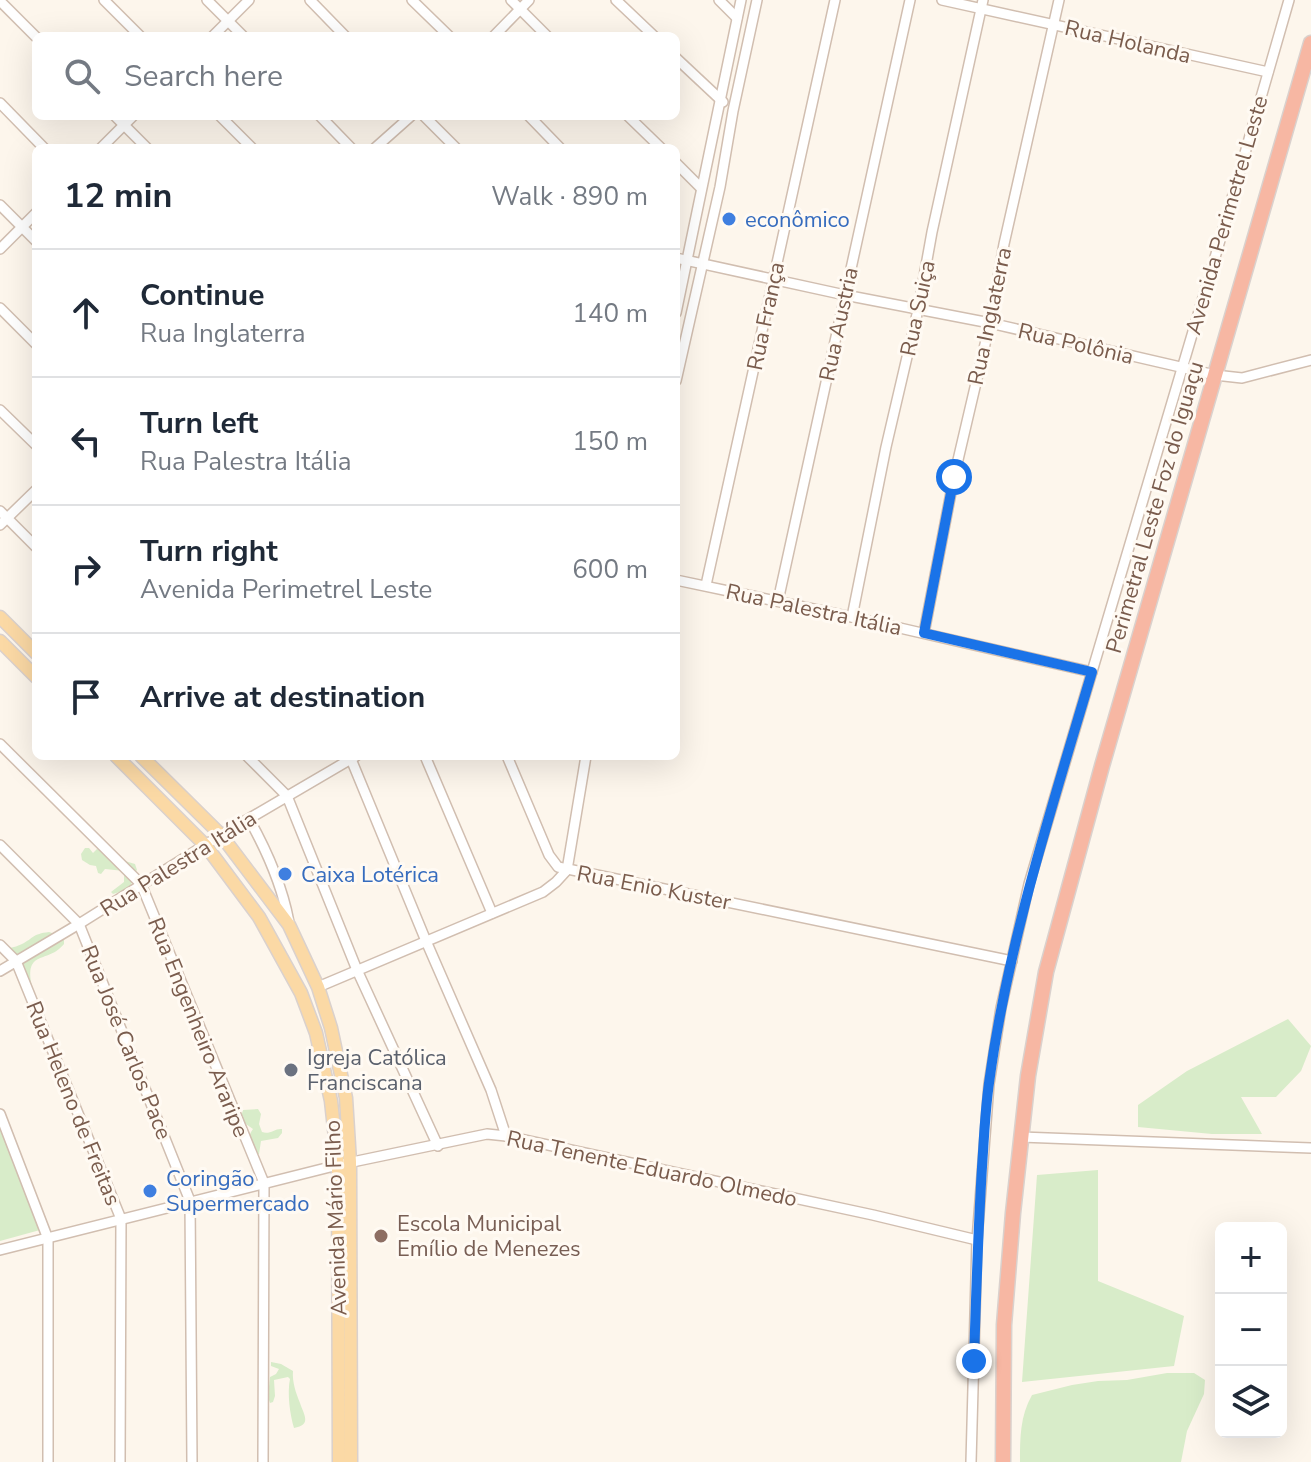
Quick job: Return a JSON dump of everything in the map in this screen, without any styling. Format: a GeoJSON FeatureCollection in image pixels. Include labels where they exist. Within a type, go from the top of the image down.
{"type":"FeatureCollection","features":[{"type":"Feature","properties":{"kind":"highway","name":"Perimetral Leste Foz do Iguaçu"},"geometry":{"type":"LineString","coordinates":[[1003,1462],[1004,1325],[1013,1213],[1028,1076],[1046,972],[1102,766],[1311,43]]}},
{"type":"Feature","properties":{"kind":"main road"},"geometry":{"type":"LineString","coordinates":[[0,617],[32,649]]}},
{"type":"Feature","properties":{"kind":"main road"},"geometry":{"type":"LineString","coordinates":[[0,641],[32,673]]}},
{"type":"Feature","properties":{"kind":"main road","name":"Avenida Mário Filho"},"geometry":{"type":"LineString","coordinates":[[120,760],[206,846],[259,917],[301,993],[316,1033],[344,1163],[351,1462]]}},
{"type":"Feature","properties":{"kind":"main road","name":"Avenida Mário Filho"},"geometry":{"type":"LineString","coordinates":[[145,760],[221,835],[289,925],[318,987],[331,1028],[346,1098],[339,1462]]}},
{"type":"Feature","properties":{"kind":"street"},"geometry":{"type":"LineString","coordinates":[[104,0],[136,32]]}},
{"type":"Feature","properties":{"kind":"street"},"geometry":{"type":"LineString","coordinates":[[207,0],[239,32]]}},
{"type":"Feature","properties":{"kind":"street"},"geometry":{"type":"LineString","coordinates":[[217,32],[249,0]]}},
{"type":"Feature","properties":{"kind":"street"},"geometry":{"type":"LineString","coordinates":[[310,0],[341,32]]}},
{"type":"Feature","properties":{"kind":"street"},"geometry":{"type":"LineString","coordinates":[[412,0],[445,32]]}},
{"type":"Feature","properties":{"kind":"street"},"geometry":{"type":"LineString","coordinates":[[511,0],[543,32]]}},
{"type":"Feature","properties":{"kind":"street"},"geometry":{"type":"LineString","coordinates":[[498,32],[529,0]]}},
{"type":"Feature","properties":{"kind":"street"},"geometry":{"type":"LineString","coordinates":[[616,0],[650,32]]}},
{"type":"Feature","properties":{"kind":"street"},"geometry":{"type":"LineString","coordinates":[[719,0],[737,18]]}},
{"type":"Feature","properties":{"kind":"street"},"geometry":{"type":"LineString","coordinates":[[680,294],[741,0]]}},
{"type":"Feature","properties":{"kind":"street"},"geometry":{"type":"LineString","coordinates":[[680,362],[720,187],[757,0]]}},
{"type":"Feature","properties":{"kind":"street","name":"Rua França"},"geometry":{"type":"LineString","coordinates":[[706,585],[835,0]]}},
{"type":"Feature","properties":{"kind":"street","name":"Rua Austria"},"geometry":{"type":"LineString","coordinates":[[778,601],[910,0]]}},
{"type":"Feature","properties":{"kind":"street","name":"Rua Holanda"},"geometry":{"type":"LineString","coordinates":[[942,0],[982,4],[1055,24],[1268,72]]}},
{"type":"Feature","properties":{"kind":"street","name":"Rua Inglaterra"},"geometry":{"type":"LineString","coordinates":[[924,633],[954,477],[1059,0]]}},
{"type":"Feature","properties":{"kind":"street","name":"Avenida Perimetrel Leste"},"geometry":{"type":"LineString","coordinates":[[971,1462],[977,1240],[989,1084],[1001,1008],[1029,884],[1289,0]]}},
{"type":"Feature","properties":{"kind":"street"},"geometry":{"type":"LineString","coordinates":[[0,1],[32,33]]}},
{"type":"Feature","properties":{"kind":"street","name":"Rua Suiça"},"geometry":{"type":"LineString","coordinates":[[852,617],[982,4]]}},
{"type":"Feature","properties":{"kind":"street"},"geometry":{"type":"LineString","coordinates":[[680,62],[733,111]]}},
{"type":"Feature","properties":{"kind":"street"},"geometry":{"type":"LineString","coordinates":[[0,103],[40,144]]}},
{"type":"Feature","properties":{"kind":"street"},"geometry":{"type":"LineString","coordinates":[[119,120],[143,144]]}},
{"type":"Feature","properties":{"kind":"street"},"geometry":{"type":"LineString","coordinates":[[105,144],[129,120]]}},
{"type":"Feature","properties":{"kind":"street"},"geometry":{"type":"LineString","coordinates":[[224,120],[248,144]]}},
{"type":"Feature","properties":{"kind":"street"},"geometry":{"type":"LineString","coordinates":[[324,120],[347,144]]}},
{"type":"Feature","properties":{"kind":"street"},"geometry":{"type":"LineString","coordinates":[[380,144],[406,120]]}},
{"type":"Feature","properties":{"kind":"street"},"geometry":{"type":"LineString","coordinates":[[428,120],[452,144]]}},
{"type":"Feature","properties":{"kind":"street"},"geometry":{"type":"LineString","coordinates":[[533,120],[556,144]]}},
{"type":"Feature","properties":{"kind":"street"},"geometry":{"type":"LineString","coordinates":[[632,120],[657,144]]}},
{"type":"Feature","properties":{"kind":"street"},"geometry":{"type":"LineString","coordinates":[[680,167],[701,188]]}},
{"type":"Feature","properties":{"kind":"street"},"geometry":{"type":"LineString","coordinates":[[0,205],[32,237]]}},
{"type":"Feature","properties":{"kind":"street"},"geometry":{"type":"LineString","coordinates":[[0,249],[32,217]]}},
{"type":"Feature","properties":{"kind":"street","name":"Rua Polônia"},"geometry":{"type":"LineString","coordinates":[[680,259],[990,323],[1215,375],[1242,378],[1311,360]]}},
{"type":"Feature","properties":{"kind":"street"},"geometry":{"type":"LineString","coordinates":[[0,308],[32,340]]}},
{"type":"Feature","properties":{"kind":"street"},"geometry":{"type":"LineString","coordinates":[[0,410],[32,441]]}},
{"type":"Feature","properties":{"kind":"street"},"geometry":{"type":"LineString","coordinates":[[32,493],[2,518],[32,544]]}},
{"type":"Feature","properties":{"kind":"street","name":"Rua Palestra Itália"},"geometry":{"type":"LineString","coordinates":[[680,581],[1092,672]]}},
{"type":"Feature","properties":{"kind":"street","name":"Rua Engenheiro Araripe"},"geometry":{"type":"LineString","coordinates":[[0,744],[141,884],[264,1183],[263,1462]]}},
{"type":"Feature","properties":{"kind":"street"},"geometry":{"type":"LineString","coordinates":[[251,760],[287,796],[357,970],[438,1146]]}},
{"type":"Feature","properties":{"kind":"street","name":"Rua Palestra Itália"},"geometry":{"type":"LineString","coordinates":[[0,971],[347,760]]}},
{"type":"Feature","properties":{"kind":"street"},"geometry":{"type":"LineString","coordinates":[[353,760],[426,941],[491,1090],[506,1136]]}},
{"type":"Feature","properties":{"kind":"street"},"geometry":{"type":"LineString","coordinates":[[427,760],[492,913]]}},
{"type":"Feature","properties":{"kind":"street"},"geometry":{"type":"LineString","coordinates":[[509,760],[549,855],[558,867],[567,870],[585,760]]}},
{"type":"Feature","properties":{"kind":"street"},"geometry":{"type":"LineString","coordinates":[[249,819],[278,879],[289,925]]}},
{"type":"Feature","properties":{"kind":"street","name":"Rua José Carlos Pace"},"geometry":{"type":"LineString","coordinates":[[0,845],[79,924],[190,1201],[192,1462]]}},
{"type":"Feature","properties":{"kind":"street","name":"Rua Enio Kuster"},"geometry":{"type":"LineString","coordinates":[[318,987],[543,892],[567,870],[1012,961]]}},
{"type":"Feature","properties":{"kind":"street","name":"Rua Heleno de Freitas"},"geometry":{"type":"LineString","coordinates":[[0,945],[16,961],[121,1219],[120,1462]]}},
{"type":"Feature","properties":{"kind":"street"},"geometry":{"type":"LineString","coordinates":[[0,1114],[48,1239],[48,1462]]}},
{"type":"Feature","properties":{"kind":"street","name":"Rua Tenente Eduardo Olmedo"},"geometry":{"type":"LineString","coordinates":[[0,1250],[344,1163],[487,1134],[873,1215],[977,1240]]}},
{"type":"Feature","properties":{"kind":"street"},"geometry":{"type":"LineString","coordinates":[[1021,1137],[1311,1148]]}},
{"type":"Feature","properties":{"kind":"green space"},"geometry":{"type":"Polygon","coordinates":[[[85,848],[93,853],[97,849],[105,852],[114,864],[125,861],[135,864],[137,870],[129,889],[113,894],[111,892],[124,882],[124,871],[105,869],[98,873],[96,866],[82,860],[81,854],[85,848]]]}},
{"type":"Feature","properties":{"kind":"green space"},"geometry":{"type":"Polygon","coordinates":[[[49,932],[64,937],[64,944],[34,962],[30,974],[32,986],[28,985],[10,948],[49,932]]]}},
{"type":"Feature","properties":{"kind":"green space"},"geometry":{"type":"Polygon","coordinates":[[[1288,1019],[1311,1046],[1301,1071],[1276,1097],[1241,1097],[1262,1134],[1212,1134],[1138,1127],[1138,1105],[1187,1071],[1288,1019]]]}},
{"type":"Feature","properties":{"kind":"green space"},"geometry":{"type":"Polygon","coordinates":[[[258,1109],[262,1132],[282,1129],[282,1133],[278,1138],[261,1141],[259,1154],[256,1154],[249,1142],[253,1129],[241,1117],[243,1110],[258,1109]]]}},
{"type":"Feature","properties":{"kind":"green space"},"geometry":{"type":"Polygon","coordinates":[[[0,1123],[40,1230],[0,1241],[0,1123]]]}},
{"type":"Feature","properties":{"kind":"green space"},"geometry":{"type":"Polygon","coordinates":[[[1098,1170],[1098,1281],[1184,1316],[1174,1366],[1022,1382],[1037,1175],[1098,1170]]]}},
{"type":"Feature","properties":{"kind":"green space"},"geometry":{"type":"Polygon","coordinates":[[[271,1362],[293,1371],[305,1419],[300,1427],[294,1428],[288,1377],[274,1380],[275,1396],[270,1403],[270,1377],[279,1369],[271,1366],[271,1362]]]}},
{"type":"Feature","properties":{"kind":"green space"},"geometry":{"type":"Polygon","coordinates":[[[1167,1373],[1194,1373],[1205,1380],[1204,1394],[1187,1431],[1181,1462],[1020,1462],[1023,1419],[1032,1395],[1072,1385],[1167,1373]]]}},
{"type":"Feature","properties":{"kind":"place","name":"econômico"},"geometry":{"type":"Point","coordinates":[729,219]}},
{"type":"Feature","properties":{"kind":"place","name":"Caixa Lotérica"},"geometry":{"type":"Point","coordinates":[285,874]}},
{"type":"Feature","properties":{"kind":"place","name":"Igreja Católica Franciscana"},"geometry":{"type":"Point","coordinates":[291,1070]}},
{"type":"Feature","properties":{"kind":"place","name":"Coringão Supermercado"},"geometry":{"type":"Point","coordinates":[150,1191]}},
{"type":"Feature","properties":{"kind":"place","name":"Escola Municipal Emílio de Menezes"},"geometry":{"type":"Point","coordinates":[381,1236]}},
{"type":"Feature","properties":{"kind":"route"},"geometry":{"type":"LineString","coordinates":[[954,477],[924,633],[1092,672],[1029,884],[1001,1008],[984,1136],[974,1361]]}}]}
